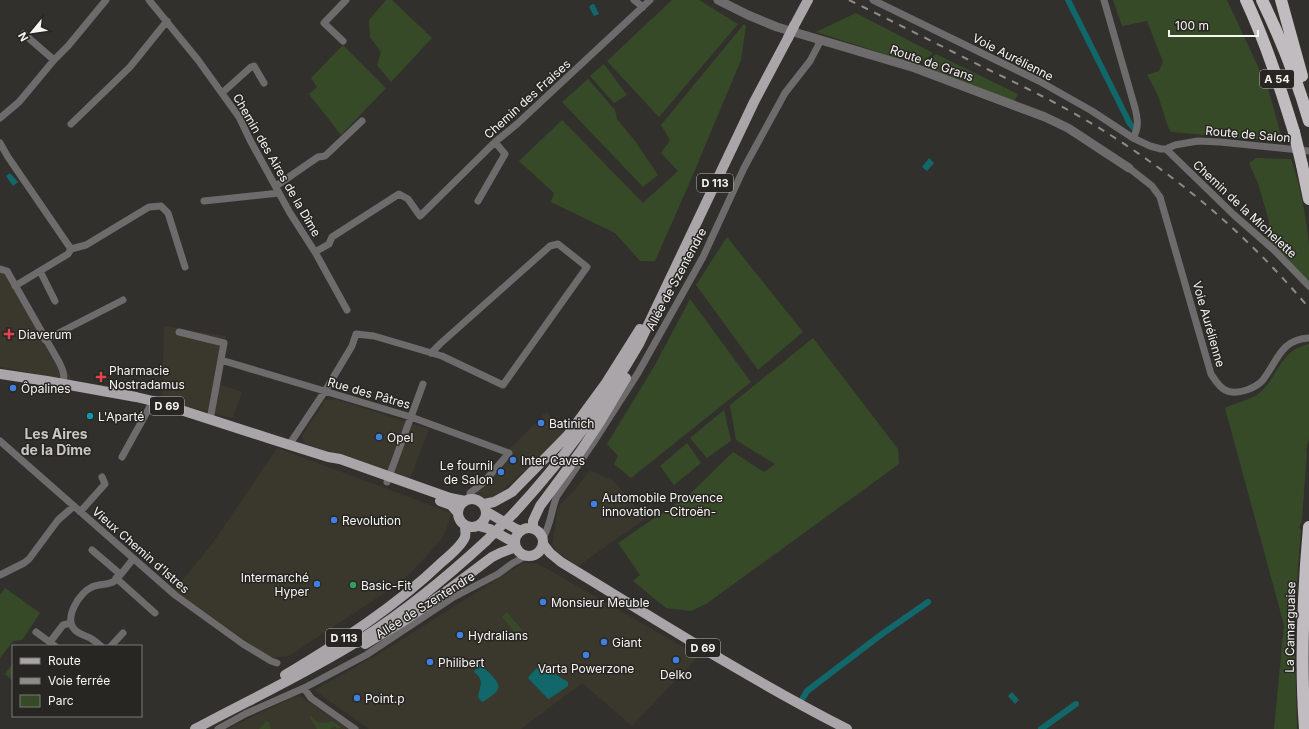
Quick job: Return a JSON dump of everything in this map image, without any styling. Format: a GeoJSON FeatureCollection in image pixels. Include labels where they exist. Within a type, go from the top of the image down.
{"type":"FeatureCollection","features":[{"type":"Feature","properties":{"kind":"highway","name":"A 54"},"geometry":{"type":"LineString","coordinates":[[1245,0],[1258,26],[1275,70],[1294,132],[1309,199]]}},
{"type":"Feature","properties":{"kind":"highway","name":"A 54"},"geometry":{"type":"LineString","coordinates":[[1262,0],[1286,53],[1309,122]]}},
{"type":"Feature","properties":{"kind":"highway"},"geometry":{"type":"LineString","coordinates":[[1281,0],[1309,102]]}},
{"type":"Feature","properties":{"kind":"highway","name":"La Camarguaise"},"geometry":{"type":"LineString","coordinates":[[1305,729],[1302,672],[1304,587],[1309,527]]}},
{"type":"Feature","properties":{"kind":"main road","name":"D 113"},"geometry":{"type":"LineString","coordinates":[[197,728],[346,648],[384,624],[433,587],[486,541],[514,513],[553,469],[589,422],[618,379],[639,344],[754,102],[808,0]]}},
{"type":"Feature","properties":{"kind":"main road"},"geometry":{"type":"LineString","coordinates":[[485,508],[512,492],[568,435],[606,384],[640,328],[658,303]]}},
{"type":"Feature","properties":{"kind":"main road"},"geometry":{"type":"LineString","coordinates":[[521,531],[485,508],[478,500],[468,500],[459,508],[458,512],[464,525],[472,527],[479,526],[490,529],[529,556],[537,554],[542,548],[533,521],[540,506],[580,452],[603,417],[629,374],[640,352],[639,344]]}},
{"type":"Feature","properties":{"kind":"main road","name":"D 69"},"geometry":{"type":"LineString","coordinates":[[0,374],[153,401],[289,445],[328,457],[340,459],[408,486],[451,498],[468,500]]}},
{"type":"Feature","properties":{"kind":"main road","name":"D 69"},"geometry":{"type":"LineString","coordinates":[[408,486],[448,504],[458,512]]}},
{"type":"Feature","properties":{"kind":"main road"},"geometry":{"type":"LineString","coordinates":[[479,526],[485,520],[485,508]]}},
{"type":"Feature","properties":{"kind":"main road","name":"D 113"},"geometry":{"type":"LineString","coordinates":[[197,728],[217,712],[277,679],[340,641],[411,591],[462,542],[465,536],[464,525]]}},
{"type":"Feature","properties":{"kind":"main road"},"geometry":{"type":"LineString","coordinates":[[518,549],[517,536],[521,531],[529,528],[539,536]]}},
{"type":"Feature","properties":{"kind":"main road","name":"D 69"},"geometry":{"type":"LineString","coordinates":[[539,536],[550,553],[561,562],[742,672],[847,729]]}},
{"type":"Feature","properties":{"kind":"main road"},"geometry":{"type":"LineString","coordinates":[[266,692],[311,672],[365,644],[440,596],[492,557],[500,553],[518,549]]}},
{"type":"Feature","properties":{"kind":"main road","name":"D 69"},"geometry":{"type":"LineString","coordinates":[[537,554],[561,562]]}},
{"type":"Feature","properties":{"kind":"street"},"geometry":{"type":"LineString","coordinates":[[0,118],[19,102],[106,0]]}},
{"type":"Feature","properties":{"kind":"street","name":"Chemin des Aires de la Dîme"},"geometry":{"type":"LineString","coordinates":[[149,0],[198,60],[239,117],[290,213],[315,252],[347,310]]}},
{"type":"Feature","properties":{"kind":"street"},"geometry":{"type":"LineString","coordinates":[[343,41],[324,23],[346,0]]}},
{"type":"Feature","properties":{"kind":"street"},"geometry":{"type":"LineString","coordinates":[[634,0],[643,7]]}},
{"type":"Feature","properties":{"kind":"street","name":"Chemin des Fraises"},"geometry":{"type":"LineString","coordinates":[[315,252],[329,244],[332,237],[399,194],[408,199],[420,216],[495,142],[517,124],[650,0]]}},
{"type":"Feature","properties":{"kind":"street","name":"Route de Grans"},"geometry":{"type":"LineString","coordinates":[[718,0],[777,27],[915,68],[1045,117],[1068,128],[1129,168]]}},
{"type":"Feature","properties":{"kind":"street","name":"Voie Aurélienne"},"geometry":{"type":"LineString","coordinates":[[874,0],[1039,81],[1092,111],[1133,138],[1150,146],[1164,149]]}},
{"type":"Feature","properties":{"kind":"street"},"geometry":{"type":"LineString","coordinates":[[1104,0],[1135,108],[1138,123],[1137,132],[1133,138]]}},
{"type":"Feature","properties":{"kind":"street"},"geometry":{"type":"LineString","coordinates":[[71,124],[130,67],[167,21]]}},
{"type":"Feature","properties":{"kind":"street"},"geometry":{"type":"LineString","coordinates":[[24,34],[54,60]]}},
{"type":"Feature","properties":{"kind":"street","name":"Allée de Szentendre"},"geometry":{"type":"LineString","coordinates":[[539,536],[551,518],[553,504],[557,496],[587,453],[638,373],[703,256],[744,168],[785,92],[810,61],[820,40]]}},
{"type":"Feature","properties":{"kind":"street"},"geometry":{"type":"LineString","coordinates":[[222,93],[254,66],[264,83]]}},
{"type":"Feature","properties":{"kind":"street"},"geometry":{"type":"LineString","coordinates":[[204,201],[278,190],[318,157],[325,156],[362,121]]}},
{"type":"Feature","properties":{"kind":"street","name":"Route de Salon"},"geometry":{"type":"LineString","coordinates":[[1164,149],[1175,145],[1198,141],[1309,151]]}},
{"type":"Feature","properties":{"kind":"street"},"geometry":{"type":"LineString","coordinates":[[478,201],[505,154],[495,142]]}},
{"type":"Feature","properties":{"kind":"street"},"geometry":{"type":"LineString","coordinates":[[0,143],[71,249]]}},
{"type":"Feature","properties":{"kind":"street","name":"Chemin de la Michelette"},"geometry":{"type":"LineString","coordinates":[[1164,149],[1234,215],[1274,250],[1309,286]]}},
{"type":"Feature","properties":{"kind":"street","name":"Voie Aurélienne"},"geometry":{"type":"LineString","coordinates":[[1129,168],[1152,186],[1160,197],[1211,374],[1218,385],[1226,391],[1239,392],[1254,387],[1261,381],[1278,354],[1290,343],[1300,338],[1309,338]]}},
{"type":"Feature","properties":{"kind":"street"},"geometry":{"type":"LineString","coordinates":[[15,286],[68,254],[71,249],[86,245],[149,207],[161,206],[168,213],[185,267]]}},
{"type":"Feature","properties":{"kind":"street"},"geometry":{"type":"LineString","coordinates":[[289,445],[325,391],[352,346],[356,334],[374,336],[431,353],[442,356],[503,385],[587,267],[558,244],[550,246],[431,353]]}},
{"type":"Feature","properties":{"kind":"street"},"geometry":{"type":"LineString","coordinates":[[0,269],[7,271],[45,340],[63,369],[63,384]]}},
{"type":"Feature","properties":{"kind":"street"},"geometry":{"type":"LineString","coordinates":[[40,271],[55,301]]}},
{"type":"Feature","properties":{"kind":"street"},"geometry":{"type":"LineString","coordinates":[[45,340],[123,300]]}},
{"type":"Feature","properties":{"kind":"street"},"geometry":{"type":"LineString","coordinates":[[96,314],[100,317],[105,315]]}},
{"type":"Feature","properties":{"kind":"street"},"geometry":{"type":"LineString","coordinates":[[179,332],[224,343],[210,420]]}},
{"type":"Feature","properties":{"kind":"street"},"geometry":{"type":"LineString","coordinates":[[441,343],[442,356]]}},
{"type":"Feature","properties":{"kind":"street","name":"Rue des Pâtres"},"geometry":{"type":"LineString","coordinates":[[220,360],[411,416],[509,453],[484,482],[470,493],[468,500]]}},
{"type":"Feature","properties":{"kind":"street"},"geometry":{"type":"LineString","coordinates":[[388,479],[423,384]]}},
{"type":"Feature","properties":{"kind":"street"},"geometry":{"type":"LineString","coordinates":[[122,457],[153,401]]}},
{"type":"Feature","properties":{"kind":"street","name":"Vieux Chemin d'Istres"},"geometry":{"type":"LineString","coordinates":[[0,441],[175,595],[238,641],[270,661],[277,663]]}},
{"type":"Feature","properties":{"kind":"street"},"geometry":{"type":"LineString","coordinates":[[80,512],[105,484],[102,477]]}},
{"type":"Feature","properties":{"kind":"street"},"geometry":{"type":"LineString","coordinates":[[0,575],[29,559],[58,520],[74,506]]}},
{"type":"Feature","properties":{"kind":"street","name":"Allée de Szentendre"},"geometry":{"type":"LineString","coordinates":[[218,729],[245,714],[304,688],[366,655],[445,603],[498,574],[513,563],[518,549]]}},
{"type":"Feature","properties":{"kind":"street"},"geometry":{"type":"LineString","coordinates":[[92,550],[155,613]]}},
{"type":"Feature","properties":{"kind":"street"},"geometry":{"type":"LineString","coordinates":[[100,645],[74,629],[71,622],[71,613],[78,601],[90,588],[98,584],[113,582],[133,559]]}},
{"type":"Feature","properties":{"kind":"street"},"geometry":{"type":"LineString","coordinates":[[36,632],[52,644],[63,625],[71,622]]}},
{"type":"Feature","properties":{"kind":"street"},"geometry":{"type":"LineString","coordinates":[[112,645],[122,633]]}},
{"type":"Feature","properties":{"kind":"street"},"geometry":{"type":"LineString","coordinates":[[304,688],[311,698],[355,729]]}},
{"type":"Feature","properties":{"kind":"shaded area"},"geometry":{"type":"Polygon","coordinates":[[[3,264],[73,381],[0,367],[0,266],[3,264]]]}},
{"type":"Feature","properties":{"kind":"shaded area"},"geometry":{"type":"Polygon","coordinates":[[[164,326],[226,336],[221,385],[242,392],[233,418],[162,400],[164,326]]]}},
{"type":"Feature","properties":{"kind":"shaded area"},"geometry":{"type":"Polygon","coordinates":[[[335,399],[429,429],[410,479],[304,443],[302,436],[325,400],[335,399]]]}},
{"type":"Feature","properties":{"kind":"shaded area"},"geometry":{"type":"Polygon","coordinates":[[[546,412],[565,431],[552,446],[492,500],[478,495],[475,484],[546,412]]]}},
{"type":"Feature","properties":{"kind":"shaded area"},"geometry":{"type":"Polygon","coordinates":[[[277,448],[452,513],[440,541],[410,574],[380,596],[289,656],[270,658],[174,590],[212,544],[277,448]]]}},
{"type":"Feature","properties":{"kind":"shaded area"},"geometry":{"type":"Polygon","coordinates":[[[590,470],[614,481],[645,519],[578,566],[556,551],[552,545],[558,508],[561,503],[574,491],[590,470]]]}},
{"type":"Feature","properties":{"kind":"shaded area"},"geometry":{"type":"Polygon","coordinates":[[[523,563],[537,563],[699,656],[632,726],[582,683],[521,729],[369,729],[314,690],[377,655],[523,563]]]}},
{"type":"Feature","properties":{"kind":"shaded area"},"geometry":{"type":"Polygon","coordinates":[[[294,697],[302,697],[348,729],[227,729],[294,697]]]}},
{"type":"Feature","properties":{"kind":"green space"},"geometry":{"type":"Polygon","coordinates":[[[386,0],[392,0],[432,38],[391,82],[377,65],[381,52],[370,37],[369,20],[386,0]]]}},
{"type":"Feature","properties":{"kind":"green space"},"geometry":{"type":"Polygon","coordinates":[[[672,0],[699,0],[738,24],[659,117],[607,61],[672,0]]]}},
{"type":"Feature","properties":{"kind":"green space"},"geometry":{"type":"Polygon","coordinates":[[[1113,0],[1227,0],[1268,88],[1282,139],[1251,139],[1171,132],[1166,122],[1157,93],[1147,75],[1159,71],[1163,62],[1147,21],[1122,26],[1113,0]]]}},
{"type":"Feature","properties":{"kind":"green space"},"geometry":{"type":"Polygon","coordinates":[[[856,13],[933,53],[919,65],[816,32],[856,13]]]}},
{"type":"Feature","properties":{"kind":"green space"},"geometry":{"type":"Polygon","coordinates":[[[744,24],[746,26],[741,60],[655,261],[640,261],[615,233],[551,202],[554,193],[519,161],[562,120],[643,203],[678,171],[661,153],[670,140],[661,125],[744,24]]]}},
{"type":"Feature","properties":{"kind":"green space"},"geometry":{"type":"Polygon","coordinates":[[[343,45],[386,88],[341,135],[309,94],[317,87],[311,78],[343,45]]]}},
{"type":"Feature","properties":{"kind":"green space"},"geometry":{"type":"Polygon","coordinates":[[[936,54],[1018,94],[1014,102],[921,67],[936,54]]]}},
{"type":"Feature","properties":{"kind":"green space"},"geometry":{"type":"Polygon","coordinates":[[[604,64],[627,95],[614,103],[590,76],[604,64]]]}},
{"type":"Feature","properties":{"kind":"green space"},"geometry":{"type":"Polygon","coordinates":[[[588,79],[615,110],[617,119],[635,141],[658,175],[643,187],[562,102],[588,79]]]}},
{"type":"Feature","properties":{"kind":"green space"},"geometry":{"type":"Polygon","coordinates":[[[1256,158],[1291,159],[1300,191],[1307,225],[1309,247],[1309,284],[1265,236],[1269,226],[1269,221],[1258,183],[1249,163],[1256,158]]]}},
{"type":"Feature","properties":{"kind":"green space"},"geometry":{"type":"Polygon","coordinates":[[[727,237],[803,332],[758,370],[696,285],[727,237]]]}},
{"type":"Feature","properties":{"kind":"green space"},"geometry":{"type":"Polygon","coordinates":[[[690,299],[751,382],[631,478],[614,464],[618,456],[607,444],[655,365],[690,299]]]}},
{"type":"Feature","properties":{"kind":"green space"},"geometry":{"type":"Polygon","coordinates":[[[813,338],[898,449],[899,464],[706,604],[691,611],[666,608],[633,581],[640,575],[618,543],[690,494],[733,452],[764,472],[775,464],[736,440],[730,405],[813,338]]]}},
{"type":"Feature","properties":{"kind":"green space"},"geometry":{"type":"Polygon","coordinates":[[[1309,344],[1309,439],[1306,450],[1302,519],[1299,528],[1301,529],[1294,621],[1297,729],[1274,729],[1284,625],[1225,408],[1257,395],[1270,381],[1291,353],[1309,344]]]}},
{"type":"Feature","properties":{"kind":"green space"},"geometry":{"type":"Polygon","coordinates":[[[724,410],[731,441],[707,458],[690,438],[724,410]]]}},
{"type":"Feature","properties":{"kind":"green space"},"geometry":{"type":"Polygon","coordinates":[[[687,443],[701,463],[674,485],[660,466],[687,443]]]}},
{"type":"Feature","properties":{"kind":"green space"},"geometry":{"type":"Polygon","coordinates":[[[5,588],[40,613],[22,640],[13,641],[0,658],[0,595],[5,588]]]}},
{"type":"Feature","properties":{"kind":"green space"},"geometry":{"type":"Polygon","coordinates":[[[507,612],[522,630],[516,634],[503,618],[507,612]]]}},
{"type":"Feature","properties":{"kind":"green space"},"geometry":{"type":"Polygon","coordinates":[[[12,664],[12,680],[5,674],[12,664]]]}},
{"type":"Feature","properties":{"kind":"green space"},"geometry":{"type":"Polygon","coordinates":[[[311,716],[318,722],[326,723],[332,721],[341,727],[337,729],[335,726],[330,729],[317,729],[309,717],[311,716]]]}},
{"type":"Feature","properties":{"kind":"green space"},"geometry":{"type":"Polygon","coordinates":[[[266,721],[271,724],[269,726],[271,729],[259,729],[266,721]]]}},
{"type":"Feature","properties":{"kind":"water"},"geometry":{"type":"Polygon","coordinates":[[[594,4],[599,14],[594,16],[589,7],[594,4]]]}},
{"type":"Feature","properties":{"kind":"water"},"geometry":{"type":"Polygon","coordinates":[[[929,158],[934,163],[927,171],[922,167],[929,158]]]}},
{"type":"Feature","properties":{"kind":"water"},"geometry":{"type":"Polygon","coordinates":[[[10,173],[18,182],[13,186],[6,176],[10,173]]]}},
{"type":"Feature","properties":{"kind":"water"},"geometry":{"type":"Polygon","coordinates":[[[480,664],[492,676],[499,686],[496,693],[483,702],[478,697],[481,681],[474,672],[480,664]]]}},
{"type":"Feature","properties":{"kind":"water"},"geometry":{"type":"Polygon","coordinates":[[[539,666],[542,666],[568,682],[568,686],[549,699],[547,698],[528,678],[539,666]]]}},
{"type":"Feature","properties":{"kind":"water"},"geometry":{"type":"Polygon","coordinates":[[[1012,692],[1019,700],[1015,704],[1008,696],[1012,692]]]}},
{"type":"Feature","properties":{"kind":"waterway"},"geometry":{"type":"LineString","coordinates":[[1068,0],[1130,124],[1136,130]]}},
{"type":"Feature","properties":{"kind":"waterway"},"geometry":{"type":"LineString","coordinates":[[803,698],[807,691],[882,634],[928,602]]}},
{"type":"Feature","properties":{"kind":"waterway"},"geometry":{"type":"LineString","coordinates":[[1041,729],[1076,704]]}},
{"type":"Feature","properties":{"kind":"railway"},"geometry":{"type":"LineString","coordinates":[[849,0],[1052,101],[1140,154],[1217,214],[1264,259],[1309,308]]}},
{"type":"Feature","properties":{"kind":"place","name":"Diaverum"},"geometry":{"type":"Point","coordinates":[9,334]}},
{"type":"Feature","properties":{"kind":"place","name":"Pharmacie Nostradamus"},"geometry":{"type":"Point","coordinates":[101,377]}},
{"type":"Feature","properties":{"kind":"place","name":"Ôpalines"},"geometry":{"type":"Point","coordinates":[13,388]}},
{"type":"Feature","properties":{"kind":"place","name":"L'Aparté"},"geometry":{"type":"Point","coordinates":[90,416]}},
{"type":"Feature","properties":{"kind":"place","name":"Batinich"},"geometry":{"type":"Point","coordinates":[541,423]}},
{"type":"Feature","properties":{"kind":"place","name":"Opel"},"geometry":{"type":"Point","coordinates":[379,437]}},
{"type":"Feature","properties":{"kind":"place","name":"Inter Caves"},"geometry":{"type":"Point","coordinates":[513,460]}},
{"type":"Feature","properties":{"kind":"place","name":"Le fournil de Salon"},"geometry":{"type":"Point","coordinates":[501,472]}},
{"type":"Feature","properties":{"kind":"place","name":"Automobile Provence innovation -Citroën-"},"geometry":{"type":"Point","coordinates":[594,504]}},
{"type":"Feature","properties":{"kind":"place","name":"Revolution"},"geometry":{"type":"Point","coordinates":[334,520]}},
{"type":"Feature","properties":{"kind":"place","name":"Intermarché Hyper"},"geometry":{"type":"Point","coordinates":[317,584]}},
{"type":"Feature","properties":{"kind":"place","name":"Basic-Fit"},"geometry":{"type":"Point","coordinates":[353,585]}},
{"type":"Feature","properties":{"kind":"place","name":"Monsieur Meuble"},"geometry":{"type":"Point","coordinates":[543,602]}},
{"type":"Feature","properties":{"kind":"place","name":"Hydralians"},"geometry":{"type":"Point","coordinates":[460,635]}},
{"type":"Feature","properties":{"kind":"place","name":"Giant"},"geometry":{"type":"Point","coordinates":[604,642]}},
{"type":"Feature","properties":{"kind":"place","name":"Varta Powerzone"},"geometry":{"type":"Point","coordinates":[586,655]}},
{"type":"Feature","properties":{"kind":"place","name":"Delko"},"geometry":{"type":"Point","coordinates":[676,660]}},
{"type":"Feature","properties":{"kind":"place","name":"Philibert"},"geometry":{"type":"Point","coordinates":[430,662]}},
{"type":"Feature","properties":{"kind":"place","name":"Point.p"},"geometry":{"type":"Point","coordinates":[357,698]}},
{"type":"Feature","properties":{"kind":"district","name":"Les Aires de la Dîme"},"geometry":{"type":"Point","coordinates":[56,442]}}]}
